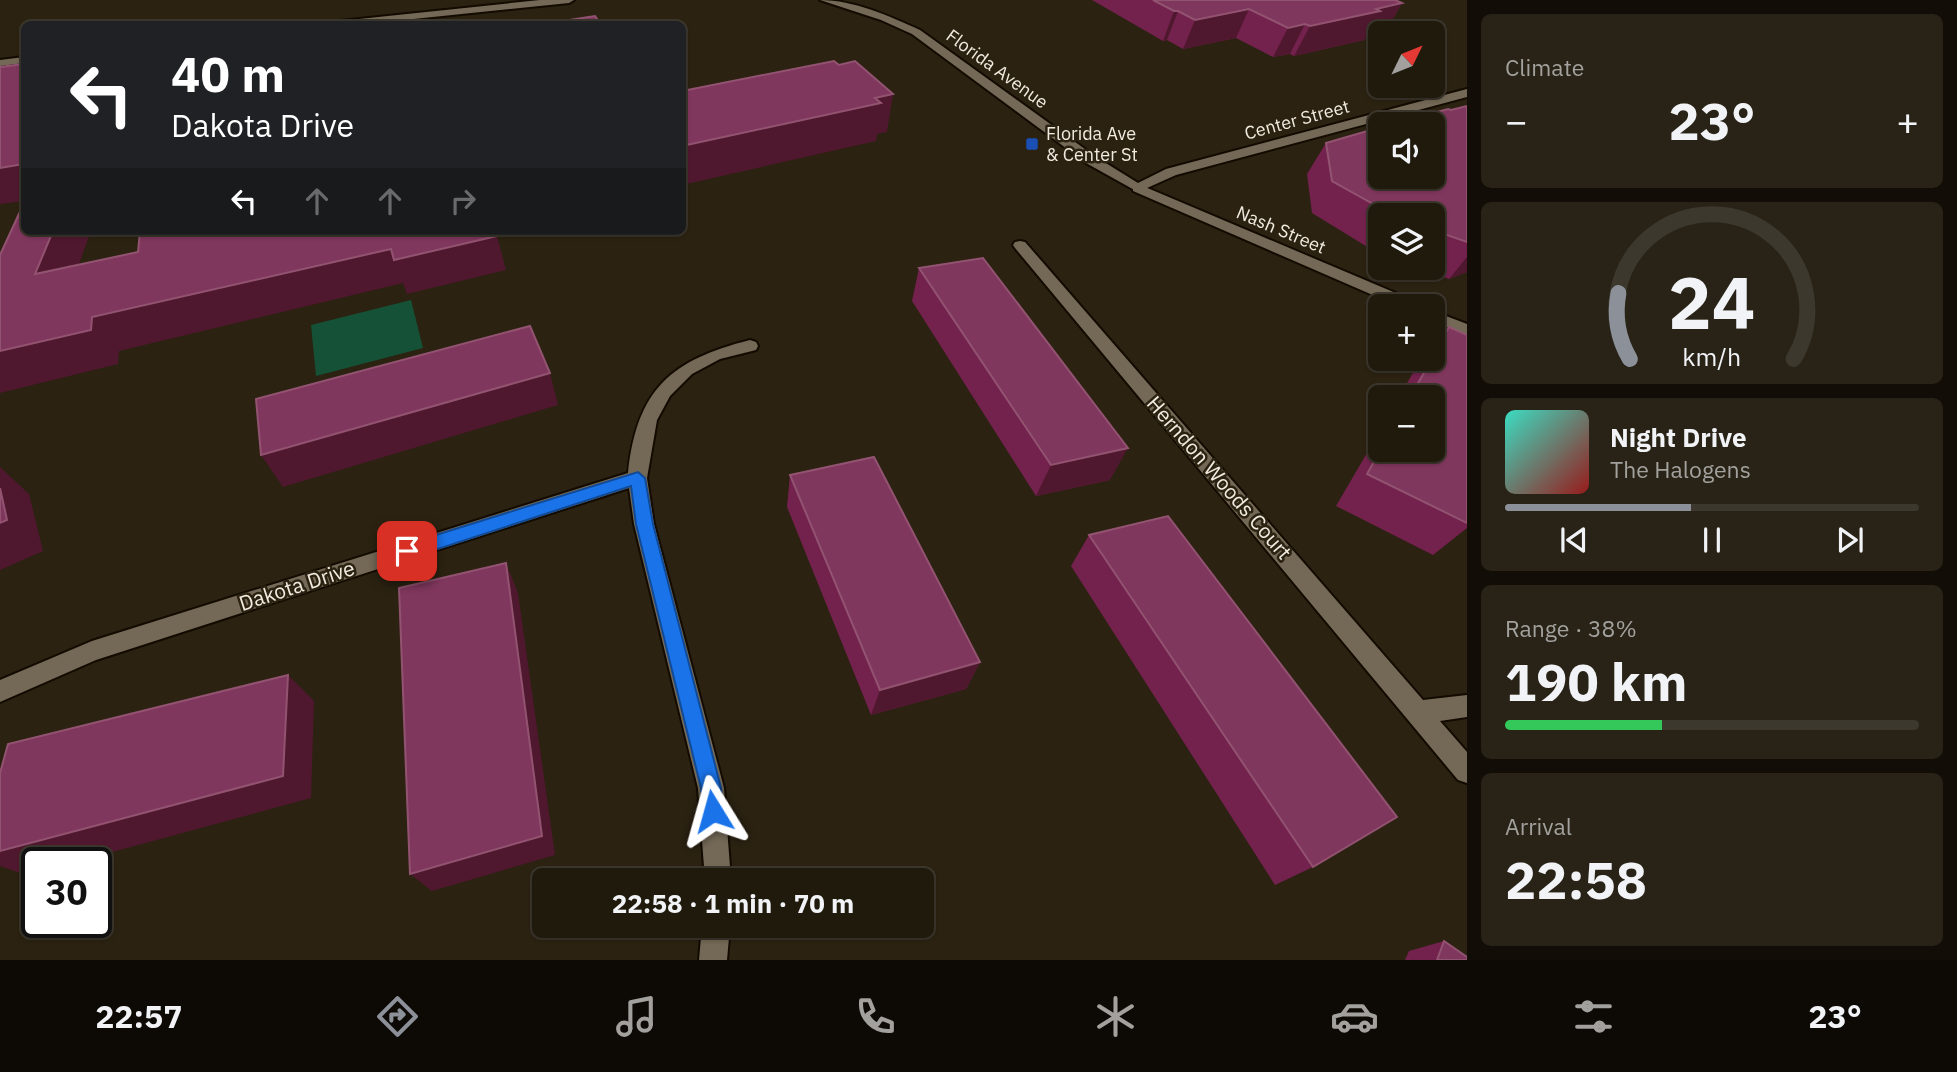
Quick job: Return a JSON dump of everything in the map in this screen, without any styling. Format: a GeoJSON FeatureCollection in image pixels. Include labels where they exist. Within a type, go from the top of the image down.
{"type":"FeatureCollection","features":[{"type":"Feature","properties":{"kind":"street"},"geometry":{"type":"LineString","coordinates":[[369,21],[569,0]]}},
{"type":"Feature","properties":{"kind":"street","name":"Florida Avenue"},"geometry":{"type":"LineString","coordinates":[[825,0],[885,18],[916,32],[1091,160],[1138,188]]}},
{"type":"Feature","properties":{"kind":"street"},"geometry":{"type":"LineString","coordinates":[[0,63],[21,60]]}},
{"type":"Feature","properties":{"kind":"street","name":"Center Street"},"geometry":{"type":"LineString","coordinates":[[1138,188],[1171,172],[1467,93]]}},
{"type":"Feature","properties":{"kind":"street","name":"Nash Street"},"geometry":{"type":"LineString","coordinates":[[1138,188],[1382,294]]}},
{"type":"Feature","properties":{"kind":"street","name":"Herndon Woods Court"},"geometry":{"type":"LineString","coordinates":[[1020,246],[1467,771]]}},
{"type":"Feature","properties":{"kind":"street"},"geometry":{"type":"LineString","coordinates":[[1445,321],[1467,330]]}},
{"type":"Feature","properties":{"kind":"street"},"geometry":{"type":"LineString","coordinates":[[717,868],[711,788],[644,524],[638,478],[639,457],[648,420],[663,392],[686,370],[715,355],[750,346]]}},
{"type":"Feature","properties":{"kind":"street","name":"Dakota Drive"},"geometry":{"type":"LineString","coordinates":[[0,691],[92,651],[638,478]]}},
{"type":"Feature","properties":{"kind":"street"},"geometry":{"type":"LineString","coordinates":[[1419,712],[1467,706]]}},
{"type":"Feature","properties":{"kind":"street"},"geometry":{"type":"LineString","coordinates":[[713,960],[715,938]]}},
{"type":"Feature","properties":{"kind":"green space"},"geometry":{"type":"Polygon","coordinates":[[[411,300],[423,348],[316,376],[311,325],[411,300]]]}},
{"type":"Feature","properties":{"kind":"building"},"geometry":{"type":"Polygon","coordinates":[[[1153,0],[1395,0],[1402,3],[1376,9],[1380,11],[1288,28],[1249,9],[1195,20],[1153,0]]]}},
{"type":"Feature","properties":{"kind":"building"},"geometry":{"type":"Polygon","coordinates":[[[595,16],[599,21],[562,21],[595,16]]]}},
{"type":"Feature","properties":{"kind":"building"},"geometry":{"type":"Polygon","coordinates":[[[834,61],[839,65],[855,61],[893,94],[875,98],[881,103],[686,145],[686,90],[834,61]]]}},
{"type":"Feature","properties":{"kind":"building"},"geometry":{"type":"Polygon","coordinates":[[[21,64],[21,164],[0,168],[0,67],[21,64]]]}},
{"type":"Feature","properties":{"kind":"building"},"geometry":{"type":"Polygon","coordinates":[[[1467,106],[1467,242],[1445,234],[1445,203],[1371,203],[1332,181],[1326,143],[1368,131],[1368,189],[1445,189],[1445,112],[1437,112],[1467,106]]]}},
{"type":"Feature","properties":{"kind":"building"},"geometry":{"type":"Polygon","coordinates":[[[21,210],[21,235],[51,235],[35,274],[138,252],[140,235],[497,236],[394,260],[391,249],[92,317],[91,330],[0,351],[0,255],[21,210]]]}},
{"type":"Feature","properties":{"kind":"building"},"geometry":{"type":"Polygon","coordinates":[[[983,258],[1128,448],[1051,465],[919,268],[983,258]]]}},
{"type":"Feature","properties":{"kind":"building"},"geometry":{"type":"Polygon","coordinates":[[[530,326],[550,373],[261,455],[256,399],[530,326]]]}},
{"type":"Feature","properties":{"kind":"building"},"geometry":{"type":"Polygon","coordinates":[[[1449,327],[1467,335],[1467,523],[1367,474],[1374,462],[1445,462],[1445,385],[1417,385],[1425,371],[1445,371],[1445,334],[1449,327]]]}},
{"type":"Feature","properties":{"kind":"building"},"geometry":{"type":"Polygon","coordinates":[[[874,457],[980,662],[880,690],[790,475],[874,457]]]}},
{"type":"Feature","properties":{"kind":"building"},"geometry":{"type":"Polygon","coordinates":[[[0,488],[7,520],[0,523],[0,488]]]}},
{"type":"Feature","properties":{"kind":"building"},"geometry":{"type":"Polygon","coordinates":[[[1168,516],[1397,817],[1313,867],[1089,535],[1168,516]]]}},
{"type":"Feature","properties":{"kind":"building"},"geometry":{"type":"Polygon","coordinates":[[[506,563],[542,836],[410,874],[399,588],[506,563]]]}},
{"type":"Feature","properties":{"kind":"building"},"geometry":{"type":"Polygon","coordinates":[[[288,675],[283,776],[0,851],[0,773],[8,744],[288,675]]]}},
{"type":"Feature","properties":{"kind":"building"},"geometry":{"type":"Polygon","coordinates":[[[1444,941],[1467,957],[1467,960],[1437,960],[1444,941]]]}},
{"type":"Feature","properties":{"kind":"place","name":"Florida Ave & Center St"},"geometry":{"type":"Point","coordinates":[1032,144]}},
{"type":"Feature","properties":{"kind":"route"},"geometry":{"type":"LineString","coordinates":[[407,551],[638,478],[644,524],[711,788],[713,811]]}}]}
